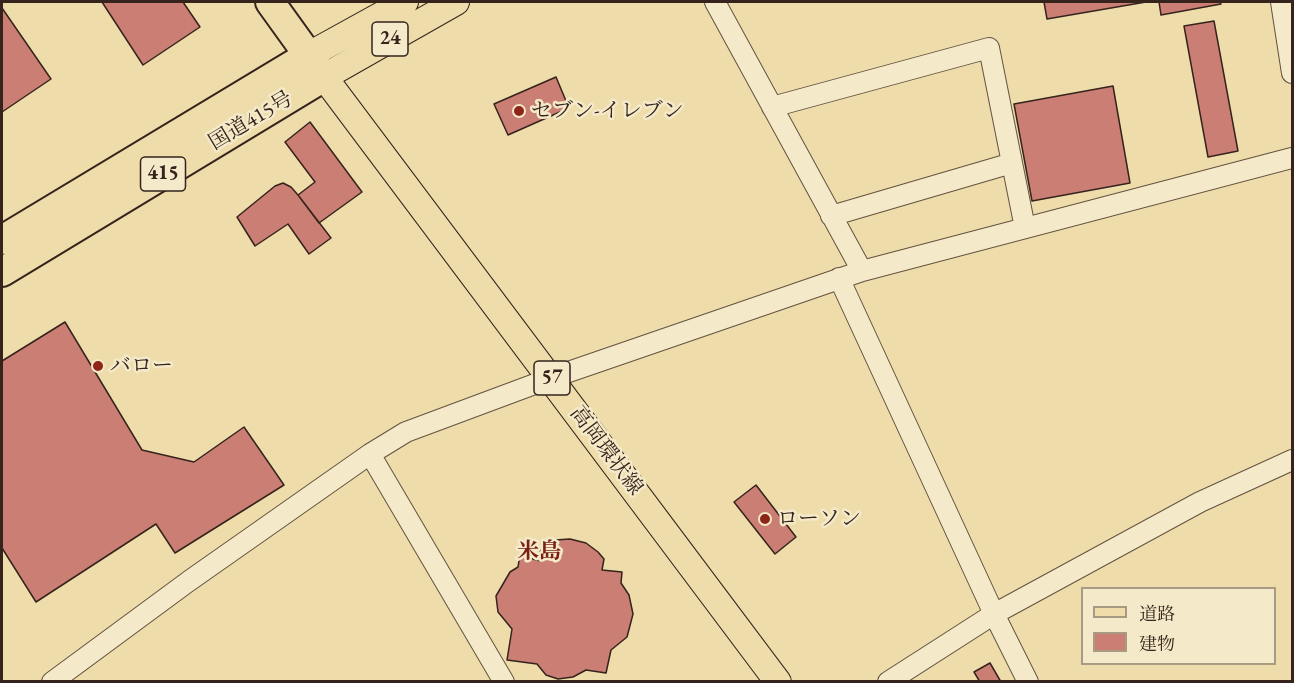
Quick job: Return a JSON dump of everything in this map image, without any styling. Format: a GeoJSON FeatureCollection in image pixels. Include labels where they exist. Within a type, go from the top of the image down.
{"type":"FeatureCollection","features":[{"type":"Feature","properties":{"kind":"highway"},"geometry":{"type":"LineString","coordinates":[[270,2],[317,66]]}},
{"type":"Feature","properties":{"kind":"highway","name":"国道415号"},"geometry":{"type":"LineString","coordinates":[[2,240],[317,66]]}},
{"type":"Feature","properties":{"kind":"highway","name":"国道415号"},"geometry":{"type":"LineString","coordinates":[[2,272],[317,66]]}},
{"type":"Feature","properties":{"kind":"main road","name":"24"},"geometry":{"type":"LineString","coordinates":[[317,66],[405,2]]}},
{"type":"Feature","properties":{"kind":"main road","name":"24"},"geometry":{"type":"LineString","coordinates":[[317,66],[456,2]]}},
{"type":"Feature","properties":{"kind":"main road","name":"高岡環状線"},"geometry":{"type":"LineString","coordinates":[[317,66],[778,681]]}},
{"type":"Feature","properties":{"kind":"street"},"geometry":{"type":"LineString","coordinates":[[715,2],[862,271]]}},
{"type":"Feature","properties":{"kind":"street"},"geometry":{"type":"LineString","coordinates":[[1281,2],[1293,73]]}},
{"type":"Feature","properties":{"kind":"street"},"geometry":{"type":"LineString","coordinates":[[772,107],[988,48],[1025,228]]}},
{"type":"Feature","properties":{"kind":"street"},"geometry":{"type":"LineString","coordinates":[[52,681],[189,581],[370,454],[406,432],[551,378],[839,278],[1293,158]]}},
{"type":"Feature","properties":{"kind":"street"},"geometry":{"type":"LineString","coordinates":[[831,216],[1012,163]]}},
{"type":"Feature","properties":{"kind":"street"},"geometry":{"type":"LineString","coordinates":[[839,278],[994,614],[1029,681]]}},
{"type":"Feature","properties":{"kind":"street"},"geometry":{"type":"LineString","coordinates":[[370,454],[504,681]]}},
{"type":"Feature","properties":{"kind":"street"},"geometry":{"type":"LineString","coordinates":[[888,681],[994,614],[1200,502],[1293,459]]}},
{"type":"Feature","properties":{"kind":"building"},"geometry":{"type":"Polygon","coordinates":[[[102,2],[183,2],[200,27],[143,65],[102,2]]]}},
{"type":"Feature","properties":{"kind":"building"},"geometry":{"type":"Polygon","coordinates":[[[1044,2],[1146,2],[1047,19],[1044,2]]]}},
{"type":"Feature","properties":{"kind":"building"},"geometry":{"type":"Polygon","coordinates":[[[1159,2],[1220,2],[1221,4],[1161,15],[1159,2]]]}},
{"type":"Feature","properties":{"kind":"building"},"geometry":{"type":"Polygon","coordinates":[[[2,8],[51,79],[2,112],[2,8]]]}},
{"type":"Feature","properties":{"kind":"building"},"geometry":{"type":"Polygon","coordinates":[[[1214,21],[1238,151],[1208,157],[1184,26],[1214,21]]]}},
{"type":"Feature","properties":{"kind":"building"},"geometry":{"type":"Polygon","coordinates":[[[556,77],[569,108],[508,135],[494,104],[556,77]]]}},
{"type":"Feature","properties":{"kind":"building"},"geometry":{"type":"Polygon","coordinates":[[[1113,86],[1130,183],[1032,201],[1014,104],[1113,86]]]}},
{"type":"Feature","properties":{"kind":"building"},"geometry":{"type":"Polygon","coordinates":[[[310,122],[362,192],[319,223],[298,195],[315,182],[285,142],[310,122]]]}},
{"type":"Feature","properties":{"kind":"building"},"geometry":{"type":"Polygon","coordinates":[[[283,183],[291,187],[298,195],[331,238],[309,254],[288,224],[255,246],[237,217],[275,186],[283,183]]]}},
{"type":"Feature","properties":{"kind":"building"},"geometry":{"type":"Polygon","coordinates":[[[65,322],[142,450],[194,462],[244,427],[284,485],[175,553],[156,524],[36,602],[2,548],[2,361],[65,322]]]}},
{"type":"Feature","properties":{"kind":"building","name":"ローソン"},"geometry":{"type":"Polygon","coordinates":[[[756,485],[796,537],[775,554],[734,502],[756,485]]]}},
{"type":"Feature","properties":{"kind":"building"},"geometry":{"type":"Polygon","coordinates":[[[570,539],[586,543],[598,552],[604,559],[602,570],[622,572],[621,583],[629,595],[633,614],[627,637],[611,650],[606,673],[586,670],[573,677],[558,679],[546,675],[537,664],[507,660],[512,629],[498,612],[496,596],[510,572],[518,567],[520,555],[540,561],[540,549],[555,540],[570,539]]]}},
{"type":"Feature","properties":{"kind":"building"},"geometry":{"type":"Polygon","coordinates":[[[990,663],[1001,682],[980,682],[974,672],[990,663]]]}},
{"type":"Feature","properties":{"kind":"place","name":"セブン-イレブン"},"geometry":{"type":"Point","coordinates":[519,111]}},
{"type":"Feature","properties":{"kind":"place","name":"バロー"},"geometry":{"type":"Point","coordinates":[98,366]}},
{"type":"Feature","properties":{"kind":"place","name":"ローソン"},"geometry":{"type":"Point","coordinates":[765,519]}},
{"type":"Feature","properties":{"kind":"district","name":"米島"},"geometry":{"type":"Point","coordinates":[539,552]}}]}
